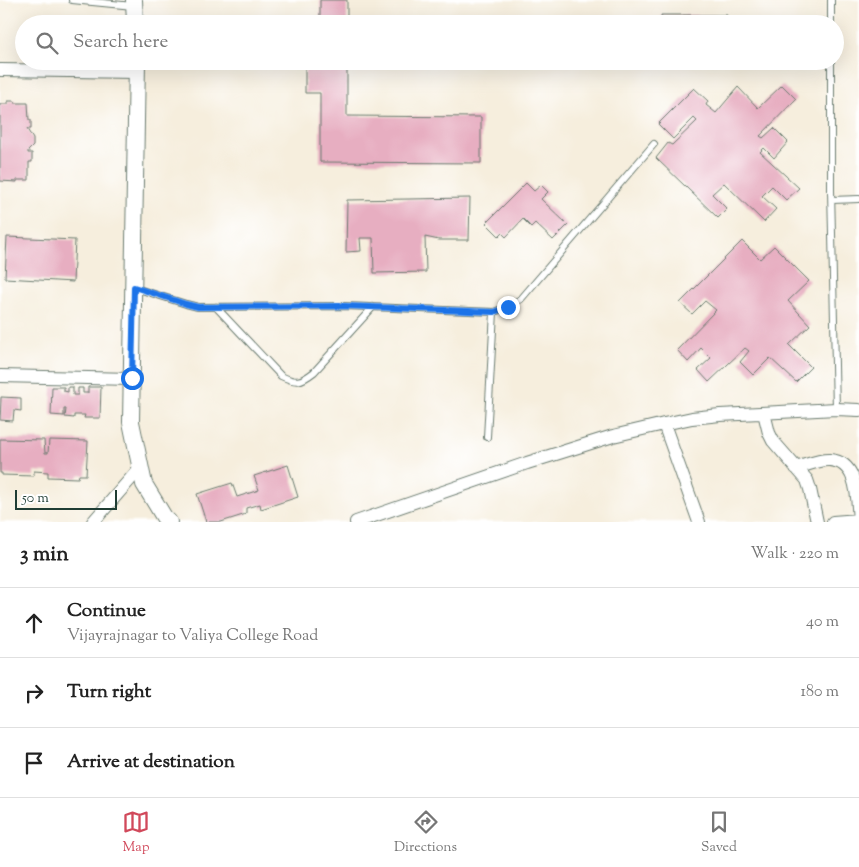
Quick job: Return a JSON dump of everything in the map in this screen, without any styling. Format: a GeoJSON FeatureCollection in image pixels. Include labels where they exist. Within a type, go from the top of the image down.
{"type":"FeatureCollection","features":[{"type":"Feature","properties":{"kind":"street"},"geometry":{"type":"LineString","coordinates":[[0,70],[15,70]]}},
{"type":"Feature","properties":{"kind":"street"},"geometry":{"type":"LineString","coordinates":[[138,70],[131,422],[144,484],[168,522]]}},
{"type":"Feature","properties":{"kind":"street"},"geometry":{"type":"LineString","coordinates":[[0,376],[132,378]]}},
{"type":"Feature","properties":{"kind":"street"},"geometry":{"type":"LineString","coordinates":[[356,522],[527,463],[613,436],[664,424],[692,418],[836,408],[859,410]]}},
{"type":"Feature","properties":{"kind":"street"},"geometry":{"type":"LineString","coordinates":[[764,413],[773,441],[807,480],[817,522]]}},
{"type":"Feature","properties":{"kind":"street"},"geometry":{"type":"LineString","coordinates":[[664,424],[699,522]]}},
{"type":"Feature","properties":{"kind":"street"},"geometry":{"type":"LineString","coordinates":[[796,468],[829,460],[841,463],[848,468],[855,481],[859,520],[833,522]]}},
{"type":"Feature","properties":{"kind":"street"},"geometry":{"type":"LineString","coordinates":[[92,522],[140,468]]}},
{"type":"Feature","properties":{"kind":"lane"},"geometry":{"type":"LineString","coordinates":[[72,0],[134,3]]}},
{"type":"Feature","properties":{"kind":"lane"},"geometry":{"type":"LineString","coordinates":[[831,0],[831,15]]}},
{"type":"Feature","properties":{"kind":"lane"},"geometry":{"type":"LineString","coordinates":[[831,70],[836,408]]}},
{"type":"Feature","properties":{"kind":"lane"},"geometry":{"type":"LineString","coordinates":[[134,287],[198,307],[373,307],[494,312],[508,307],[521,299],[654,144]]}},
{"type":"Feature","properties":{"kind":"lane"},"geometry":{"type":"LineString","coordinates":[[832,200],[859,199]]}},
{"type":"Feature","properties":{"kind":"lane"},"geometry":{"type":"LineString","coordinates":[[216,307],[281,376],[294,382],[305,380],[314,372],[373,307]]}},
{"type":"Feature","properties":{"kind":"lane"},"geometry":{"type":"LineString","coordinates":[[487,437],[494,312]]}},
{"type":"Feature","properties":{"kind":"building"},"geometry":{"type":"Polygon","coordinates":[[[320,0],[347,0],[347,15],[320,15],[320,0]]]}},
{"type":"Feature","properties":{"kind":"building"},"geometry":{"type":"Polygon","coordinates":[[[305,70],[347,70],[347,116],[481,117],[481,163],[320,162],[320,93],[305,93],[305,70]]]}},
{"type":"Feature","properties":{"kind":"building"},"geometry":{"type":"Polygon","coordinates":[[[782,85],[796,99],[760,136],[763,138],[774,128],[788,142],[774,158],[764,148],[760,152],[799,188],[786,200],[772,186],[762,196],[776,209],[764,222],[724,183],[712,194],[727,209],[718,218],[656,158],[668,143],[672,145],[697,121],[694,118],[673,139],[658,124],[694,88],[708,101],[706,105],[716,113],[738,87],[758,108],[782,85]]]}},
{"type":"Feature","properties":{"kind":"building"},"geometry":{"type":"Polygon","coordinates":[[[8,101],[28,103],[31,129],[27,129],[33,139],[33,146],[28,151],[28,153],[32,153],[32,162],[29,162],[29,180],[17,180],[17,182],[0,181],[0,104],[8,104],[8,101]]]}},
{"type":"Feature","properties":{"kind":"building"},"geometry":{"type":"Polygon","coordinates":[[[526,183],[534,191],[541,185],[548,192],[541,199],[568,225],[553,240],[535,223],[531,227],[523,219],[506,237],[502,233],[499,236],[486,223],[526,183]]]}},
{"type":"Feature","properties":{"kind":"building"},"geometry":{"type":"Polygon","coordinates":[[[470,198],[469,240],[439,240],[425,237],[426,272],[374,273],[373,238],[360,238],[361,251],[346,252],[347,200],[470,198]]]}},
{"type":"Feature","properties":{"kind":"building"},"geometry":{"type":"Polygon","coordinates":[[[7,237],[75,240],[73,282],[5,278],[7,237]]]}},
{"type":"Feature","properties":{"kind":"building"},"geometry":{"type":"Polygon","coordinates":[[[742,241],[760,259],[774,246],[809,281],[788,301],[810,325],[789,345],[811,367],[796,382],[770,358],[753,375],[740,362],[749,351],[745,348],[709,382],[698,370],[711,358],[701,348],[688,362],[677,350],[716,310],[705,301],[692,314],[680,303],[742,241]]]}},
{"type":"Feature","properties":{"kind":"building"},"geometry":{"type":"Polygon","coordinates":[[[52,387],[64,387],[64,391],[68,392],[68,387],[73,387],[73,395],[78,395],[78,388],[83,388],[83,393],[88,393],[88,387],[101,387],[100,418],[84,418],[85,415],[74,415],[74,418],[65,417],[66,409],[64,409],[64,416],[51,415],[52,387]]]}},
{"type":"Feature","properties":{"kind":"building"},"geometry":{"type":"Polygon","coordinates":[[[1,397],[21,398],[21,411],[14,410],[13,421],[0,420],[1,397]]]}},
{"type":"Feature","properties":{"kind":"building"},"geometry":{"type":"Polygon","coordinates":[[[0,439],[44,440],[45,453],[48,453],[49,440],[88,441],[86,475],[79,475],[78,478],[48,477],[48,472],[34,471],[34,476],[2,475],[0,473],[0,439]]]}},
{"type":"Feature","properties":{"kind":"building"},"geometry":{"type":"Polygon","coordinates":[[[288,465],[298,497],[261,509],[260,504],[246,508],[246,514],[221,522],[206,522],[197,494],[232,483],[237,497],[259,490],[254,476],[288,465]]]}},
{"type":"Feature","properties":{"kind":"route"},"geometry":{"type":"LineString","coordinates":[[132,378],[134,287],[198,307],[345,306],[494,312],[508,307]]}}]}
